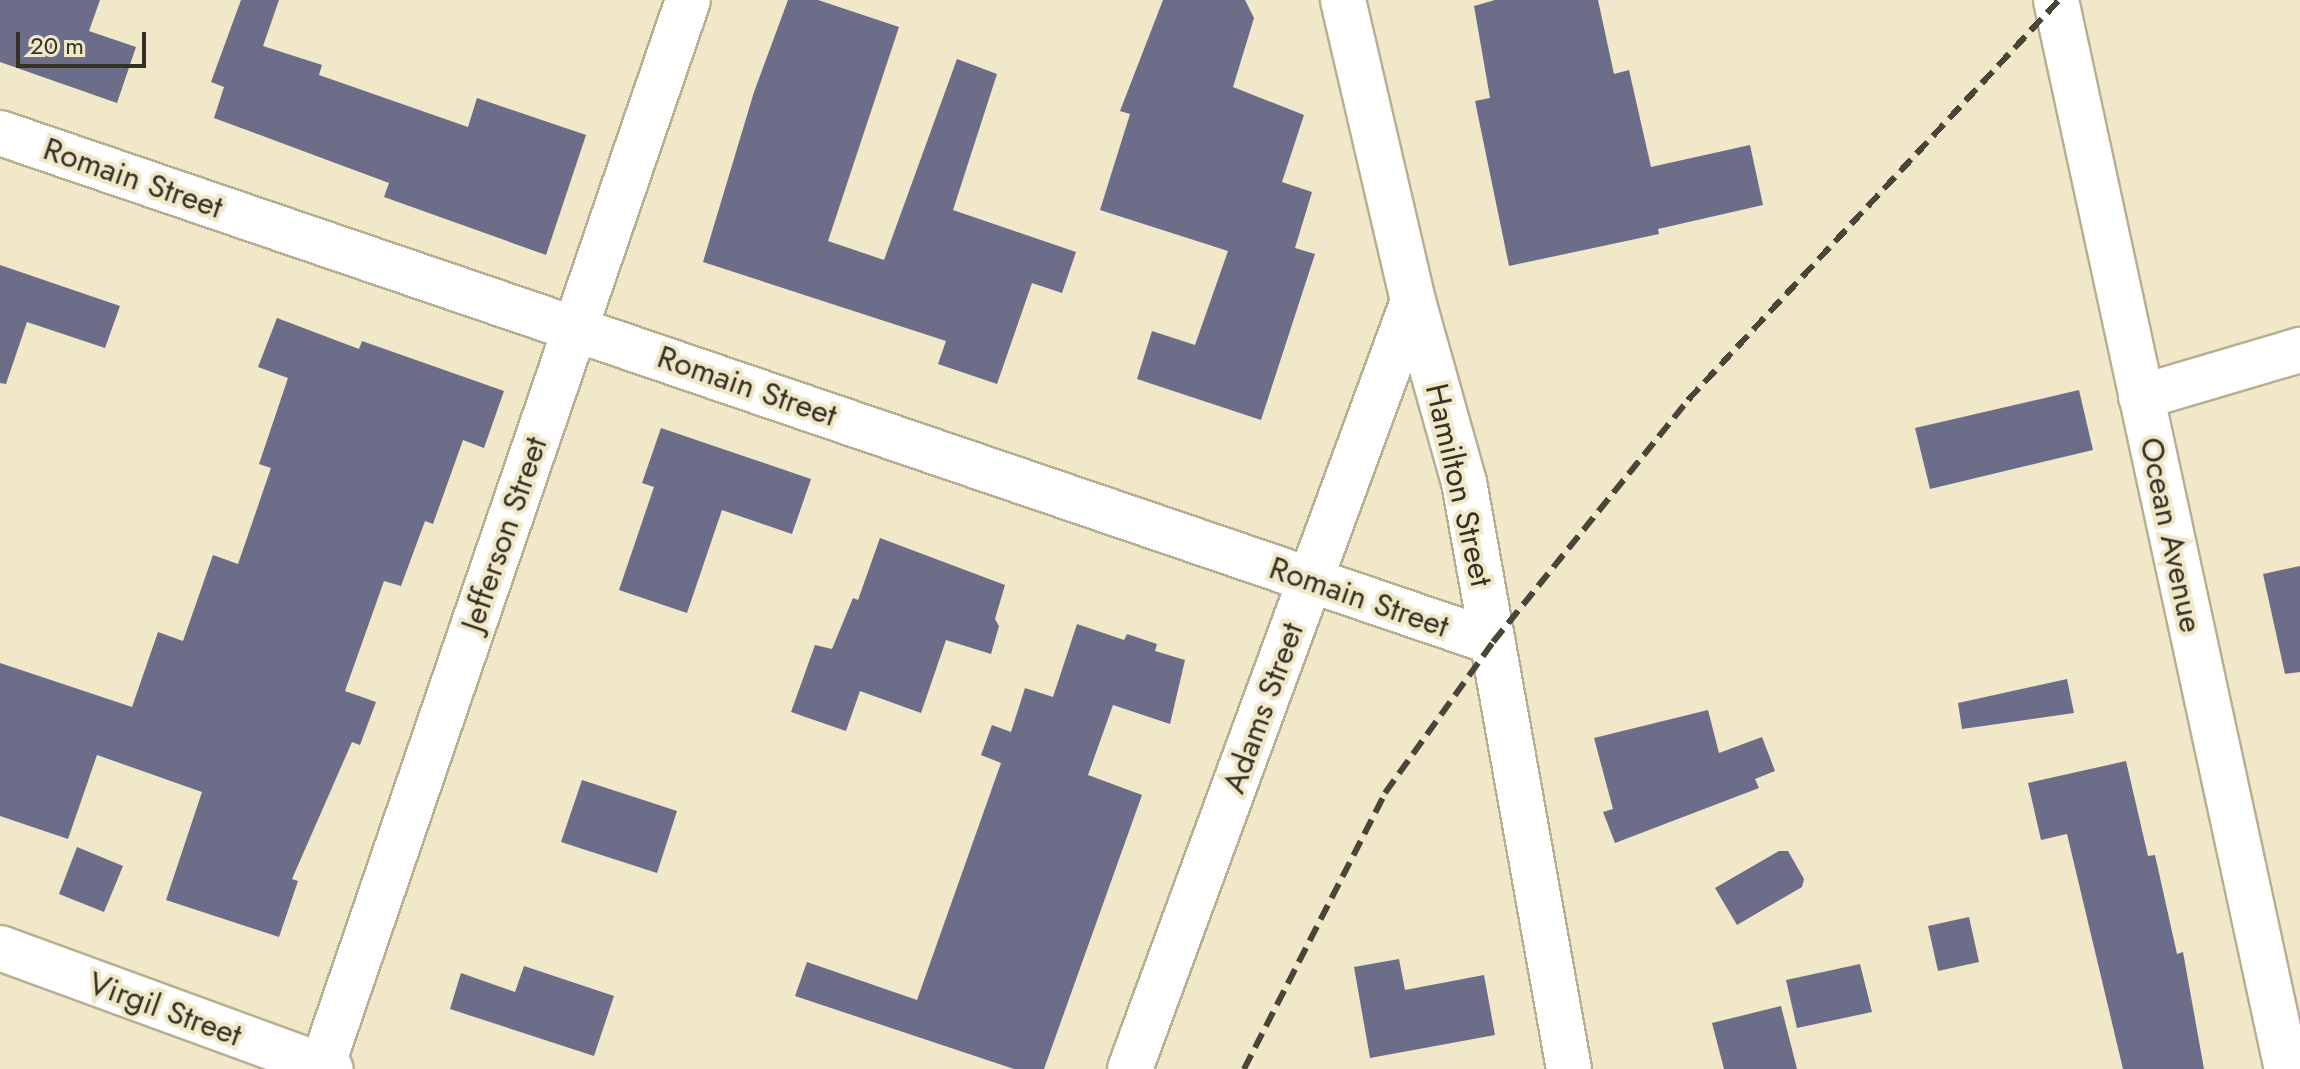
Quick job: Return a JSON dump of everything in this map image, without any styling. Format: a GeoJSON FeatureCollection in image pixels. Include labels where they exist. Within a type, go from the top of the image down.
{"type":"FeatureCollection","features":[{"type":"Feature","properties":{"kind":"street","name":"Jefferson Street"},"geometry":{"type":"LineString","coordinates":[[325,1068],[688,0]]}},
{"type":"Feature","properties":{"kind":"street","name":"Hamilton Street"},"geometry":{"type":"LineString","coordinates":[[1343,0],[1413,301],[1464,482],[1569,1069]]}},
{"type":"Feature","properties":{"kind":"street","name":"Ocean Avenue"},"geometry":{"type":"LineString","coordinates":[[2056,0],[2287,1069]]}},
{"type":"Feature","properties":{"kind":"street","name":"Romain Street"},"geometry":{"type":"LineString","coordinates":[[0,133],[1493,642]]}},
{"type":"Feature","properties":{"kind":"street","name":"Adams Street"},"geometry":{"type":"LineString","coordinates":[[1130,1069],[1413,301]]}},
{"type":"Feature","properties":{"kind":"street"},"geometry":{"type":"LineString","coordinates":[[2141,397],[2300,350]]}},
{"type":"Feature","properties":{"kind":"street","name":"Virgil Street"},"geometry":{"type":"LineString","coordinates":[[0,948],[325,1068]]}},
{"type":"Feature","properties":{"kind":"building"},"geometry":{"type":"Polygon","coordinates":[[[0,0],[100,0],[89,31],[136,47],[117,103],[0,62],[0,0]]]}},
{"type":"Feature","properties":{"kind":"building"},"geometry":{"type":"Polygon","coordinates":[[[241,0],[279,0],[263,46],[322,65],[319,75],[468,127],[477,98],[586,135],[546,255],[384,197],[389,183],[214,118],[224,87],[211,82],[241,0]]]}},
{"type":"Feature","properties":{"kind":"building"},"geometry":{"type":"Polygon","coordinates":[[[788,0],[818,0],[899,27],[828,241],[884,260],[957,59],[997,74],[953,210],[1076,252],[1062,293],[1032,283],[997,384],[938,364],[946,341],[703,262],[754,92],[788,0]]]}},
{"type":"Feature","properties":{"kind":"building"},"geometry":{"type":"Polygon","coordinates":[[[1163,0],[1245,0],[1254,18],[1233,87],[1304,115],[1282,182],[1312,192],[1295,248],[1315,254],[1261,420],[1137,379],[1152,331],[1195,345],[1228,251],[1100,210],[1130,114],[1120,111],[1163,0]]]}},
{"type":"Feature","properties":{"kind":"building"},"geometry":{"type":"Polygon","coordinates":[[[1495,0],[1598,0],[1614,74],[1629,70],[1651,167],[1750,145],[1763,205],[1658,229],[1659,234],[1509,266],[1475,101],[1490,98],[1474,6],[1495,0]]]}},
{"type":"Feature","properties":{"kind":"building"},"geometry":{"type":"Polygon","coordinates":[[[0,265],[120,306],[105,348],[27,322],[6,384],[0,383],[0,265]]]}},
{"type":"Feature","properties":{"kind":"building"},"geometry":{"type":"Polygon","coordinates":[[[277,318],[359,349],[362,341],[504,391],[484,448],[463,440],[433,524],[425,521],[401,586],[384,581],[345,691],[376,702],[360,745],[352,742],[292,879],[298,881],[279,937],[166,900],[202,792],[97,755],[68,839],[0,816],[0,663],[132,707],[158,632],[183,641],[213,555],[238,564],[271,468],[259,464],[288,378],[258,367],[277,318]]]}},
{"type":"Feature","properties":{"kind":"building"},"geometry":{"type":"Polygon","coordinates":[[[2079,390],[2093,450],[1930,489],[1915,428],[2079,390]]]}},
{"type":"Feature","properties":{"kind":"building"},"geometry":{"type":"Polygon","coordinates":[[[661,428],[811,479],[792,534],[722,510],[687,613],[619,590],[654,487],[642,483],[661,428]]]}},
{"type":"Feature","properties":{"kind":"building"},"geometry":{"type":"Polygon","coordinates":[[[880,538],[1005,585],[995,619],[999,626],[991,654],[946,640],[921,713],[860,691],[846,731],[791,712],[815,645],[832,649],[853,598],[858,600],[880,538]]]}},
{"type":"Feature","properties":{"kind":"building"},"geometry":{"type":"Polygon","coordinates":[[[2300,566],[2300,672],[2285,674],[2263,574],[2300,566]]]}},
{"type":"Feature","properties":{"kind":"building"},"geometry":{"type":"Polygon","coordinates":[[[1077,624],[1124,640],[1127,634],[1157,644],[1155,651],[1185,660],[1170,724],[1113,705],[1088,775],[1142,795],[1044,1069],[1014,1069],[795,996],[807,962],[917,1000],[1001,763],[981,755],[992,725],[1011,732],[1025,688],[1053,697],[1077,624]]]}},
{"type":"Feature","properties":{"kind":"building"},"geometry":{"type":"Polygon","coordinates":[[[2067,679],[2074,713],[1962,729],[1958,703],[2067,679]]]}},
{"type":"Feature","properties":{"kind":"building"},"geometry":{"type":"Polygon","coordinates":[[[1708,710],[1719,753],[1762,737],[1775,771],[1755,779],[1759,788],[1615,843],[1603,812],[1613,809],[1594,738],[1708,710]]]}},
{"type":"Feature","properties":{"kind":"building"},"geometry":{"type":"Polygon","coordinates":[[[2126,761],[2148,856],[2155,855],[2177,954],[2183,952],[2204,1069],[2123,1069],[2067,834],[2041,840],[2028,783],[2126,761]]]}},
{"type":"Feature","properties":{"kind":"building"},"geometry":{"type":"Polygon","coordinates":[[[582,780],[677,811],[657,873],[561,842],[582,780]]]}},
{"type":"Feature","properties":{"kind":"building"},"geometry":{"type":"Polygon","coordinates":[[[77,847],[123,866],[104,912],[59,894],[77,847]]]}},
{"type":"Feature","properties":{"kind":"building"},"geometry":{"type":"Polygon","coordinates":[[[1779,851],[1788,851],[1804,879],[1802,887],[1737,925],[1715,888],[1779,851]]]}},
{"type":"Feature","properties":{"kind":"building"},"geometry":{"type":"Polygon","coordinates":[[[1969,917],[1979,962],[1938,971],[1928,926],[1969,917]]]}},
{"type":"Feature","properties":{"kind":"building"},"geometry":{"type":"Polygon","coordinates":[[[1399,959],[1405,990],[1484,975],[1495,1035],[1370,1058],[1354,967],[1399,959]]]}},
{"type":"Feature","properties":{"kind":"building"},"geometry":{"type":"Polygon","coordinates":[[[1860,964],[1872,1012],[1797,1028],[1786,980],[1860,964]]]}},
{"type":"Feature","properties":{"kind":"building"},"geometry":{"type":"Polygon","coordinates":[[[524,966],[614,996],[594,1056],[450,1009],[461,973],[515,992],[524,966]]]}},
{"type":"Feature","properties":{"kind":"building"},"geometry":{"type":"Polygon","coordinates":[[[1781,1006],[1797,1069],[1724,1069],[1712,1023],[1781,1006]]]}},
{"type":"Feature","properties":{"kind":"railway"},"geometry":{"type":"LineString","coordinates":[[1244,1069],[1385,793],[1493,642],[1688,400],[2059,0]]}}]}
